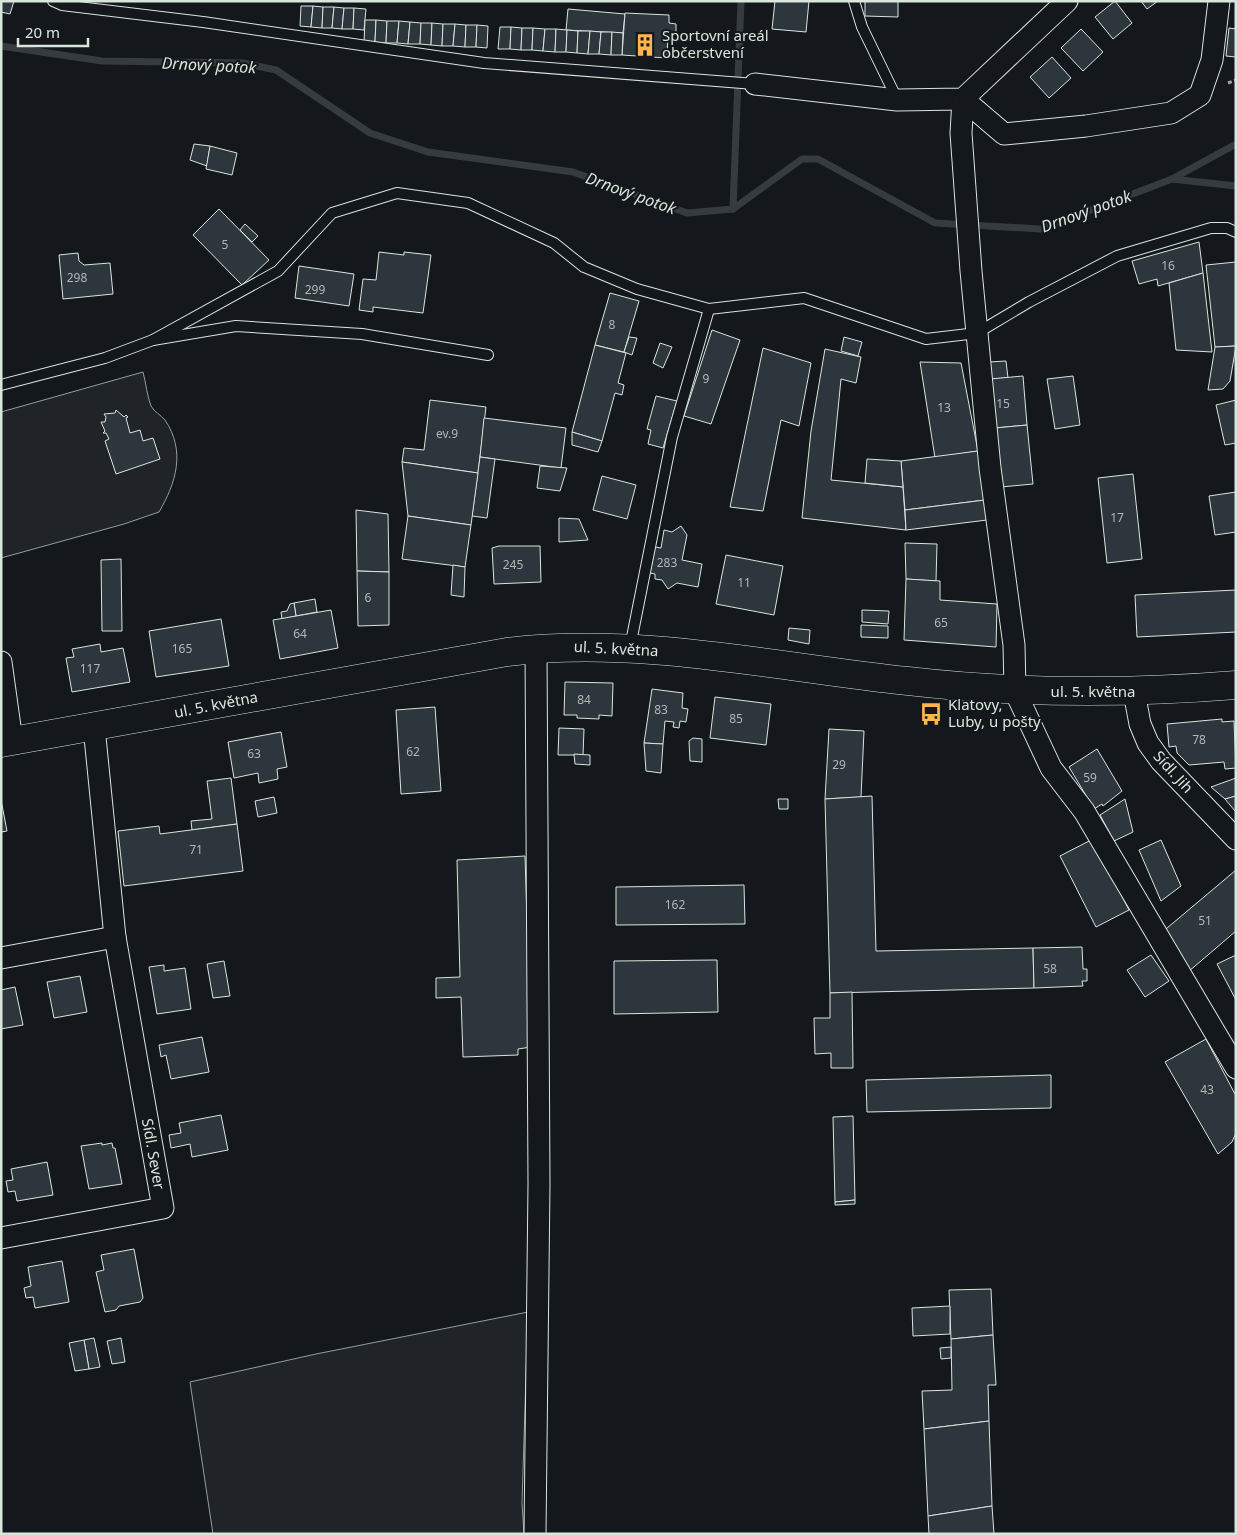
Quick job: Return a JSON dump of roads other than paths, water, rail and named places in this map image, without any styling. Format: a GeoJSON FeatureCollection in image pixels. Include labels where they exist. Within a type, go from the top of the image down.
{"type":"FeatureCollection","features":[{"type":"Feature","properties":{"kind":"street"},"geometry":{"type":"LineString","coordinates":[[756,84],[898,100],[963,98],[1067,1]]}},
{"type":"Feature","properties":{"kind":"street"},"geometry":{"type":"LineString","coordinates":[[963,98],[1004,134],[1086,126],[1171,114],[1200,94],[1212,60],[1219,1]]}},
{"type":"Feature","properties":{"kind":"street"},"geometry":{"type":"LineString","coordinates":[[963,98],[961,133],[963,186],[990,468],[1014,645],[1015,691],[1051,768],[1084,811],[1236,1068]]}},
{"type":"Feature","properties":{"kind":"street","name":"ul. 5. května"},"geometry":{"type":"LineString","coordinates":[[6,742],[536,648],[630,647],[908,681],[1015,691],[1134,692],[1236,685]]}},
{"type":"Feature","properties":{"kind":"street"},"geometry":{"type":"LineString","coordinates":[[535,1534],[539,1184],[536,648]]}},
{"type":"Feature","properties":{"kind":"street"},"geometry":{"type":"LineString","coordinates":[[1,662],[6,742]]}},
{"type":"Feature","properties":{"kind":"street","name":"Sídl. Jih"},"geometry":{"type":"LineString","coordinates":[[1134,692],[1140,724],[1148,744],[1236,839]]}},
{"type":"Feature","properties":{"kind":"street","name":"Sídl. Sever"},"geometry":{"type":"LineString","coordinates":[[1,1238],[163,1208],[115,937],[94,727]]}},
{"type":"Feature","properties":{"kind":"street"},"geometry":{"type":"LineString","coordinates":[[1,958],[115,937]]}},
{"type":"Feature","properties":{"kind":"lane"},"geometry":{"type":"LineString","coordinates":[[54,1],[62,5],[203,22],[484,63],[756,84]]}},
{"type":"Feature","properties":{"kind":"lane"},"geometry":{"type":"LineString","coordinates":[[854,1],[862,27],[898,100]]}},
{"type":"Feature","properties":{"kind":"lane"},"geometry":{"type":"LineString","coordinates":[[1,385],[105,358],[153,340],[278,271],[332,212],[397,193],[468,203],[554,243],[584,267],[637,289],[709,309],[804,298],[926,339],[977,333],[1029,302],[1117,256],[1204,230],[1227,228],[1236,232]]}},
{"type":"Feature","properties":{"kind":"lane"},"geometry":{"type":"LineString","coordinates":[[630,647],[672,437],[709,309]]}},
{"type":"Feature","properties":{"kind":"lane"},"geometry":{"type":"LineString","coordinates":[[153,340],[236,326],[362,334],[488,354]]}},
{"type":"Feature","properties":{"kind":"waterway"},"geometry":{"type":"LineString","coordinates":[[733,209],[741,1]]}},
{"type":"Feature","properties":{"kind":"waterway","name":"Drnový potok"},"geometry":{"type":"LineString","coordinates":[[1,46],[102,61],[243,63],[276,70],[370,133],[428,152],[573,172],[687,213],[733,209],[802,159],[818,159],[935,223],[1041,229],[1172,179],[1236,144]]}},
{"type":"Feature","properties":{"kind":"waterway"},"geometry":{"type":"LineString","coordinates":[[1172,179],[1236,186]]}},
{"type":"Feature","properties":{"kind":"place","name":"Sportovní areál občerstvení"},"geometry":{"type":"Point","coordinates":[645,45]}},
{"type":"Feature","properties":{"kind":"place","name":"Klatovy, Luby, u pošty"},"geometry":{"type":"Point","coordinates":[931,714]}}]}
